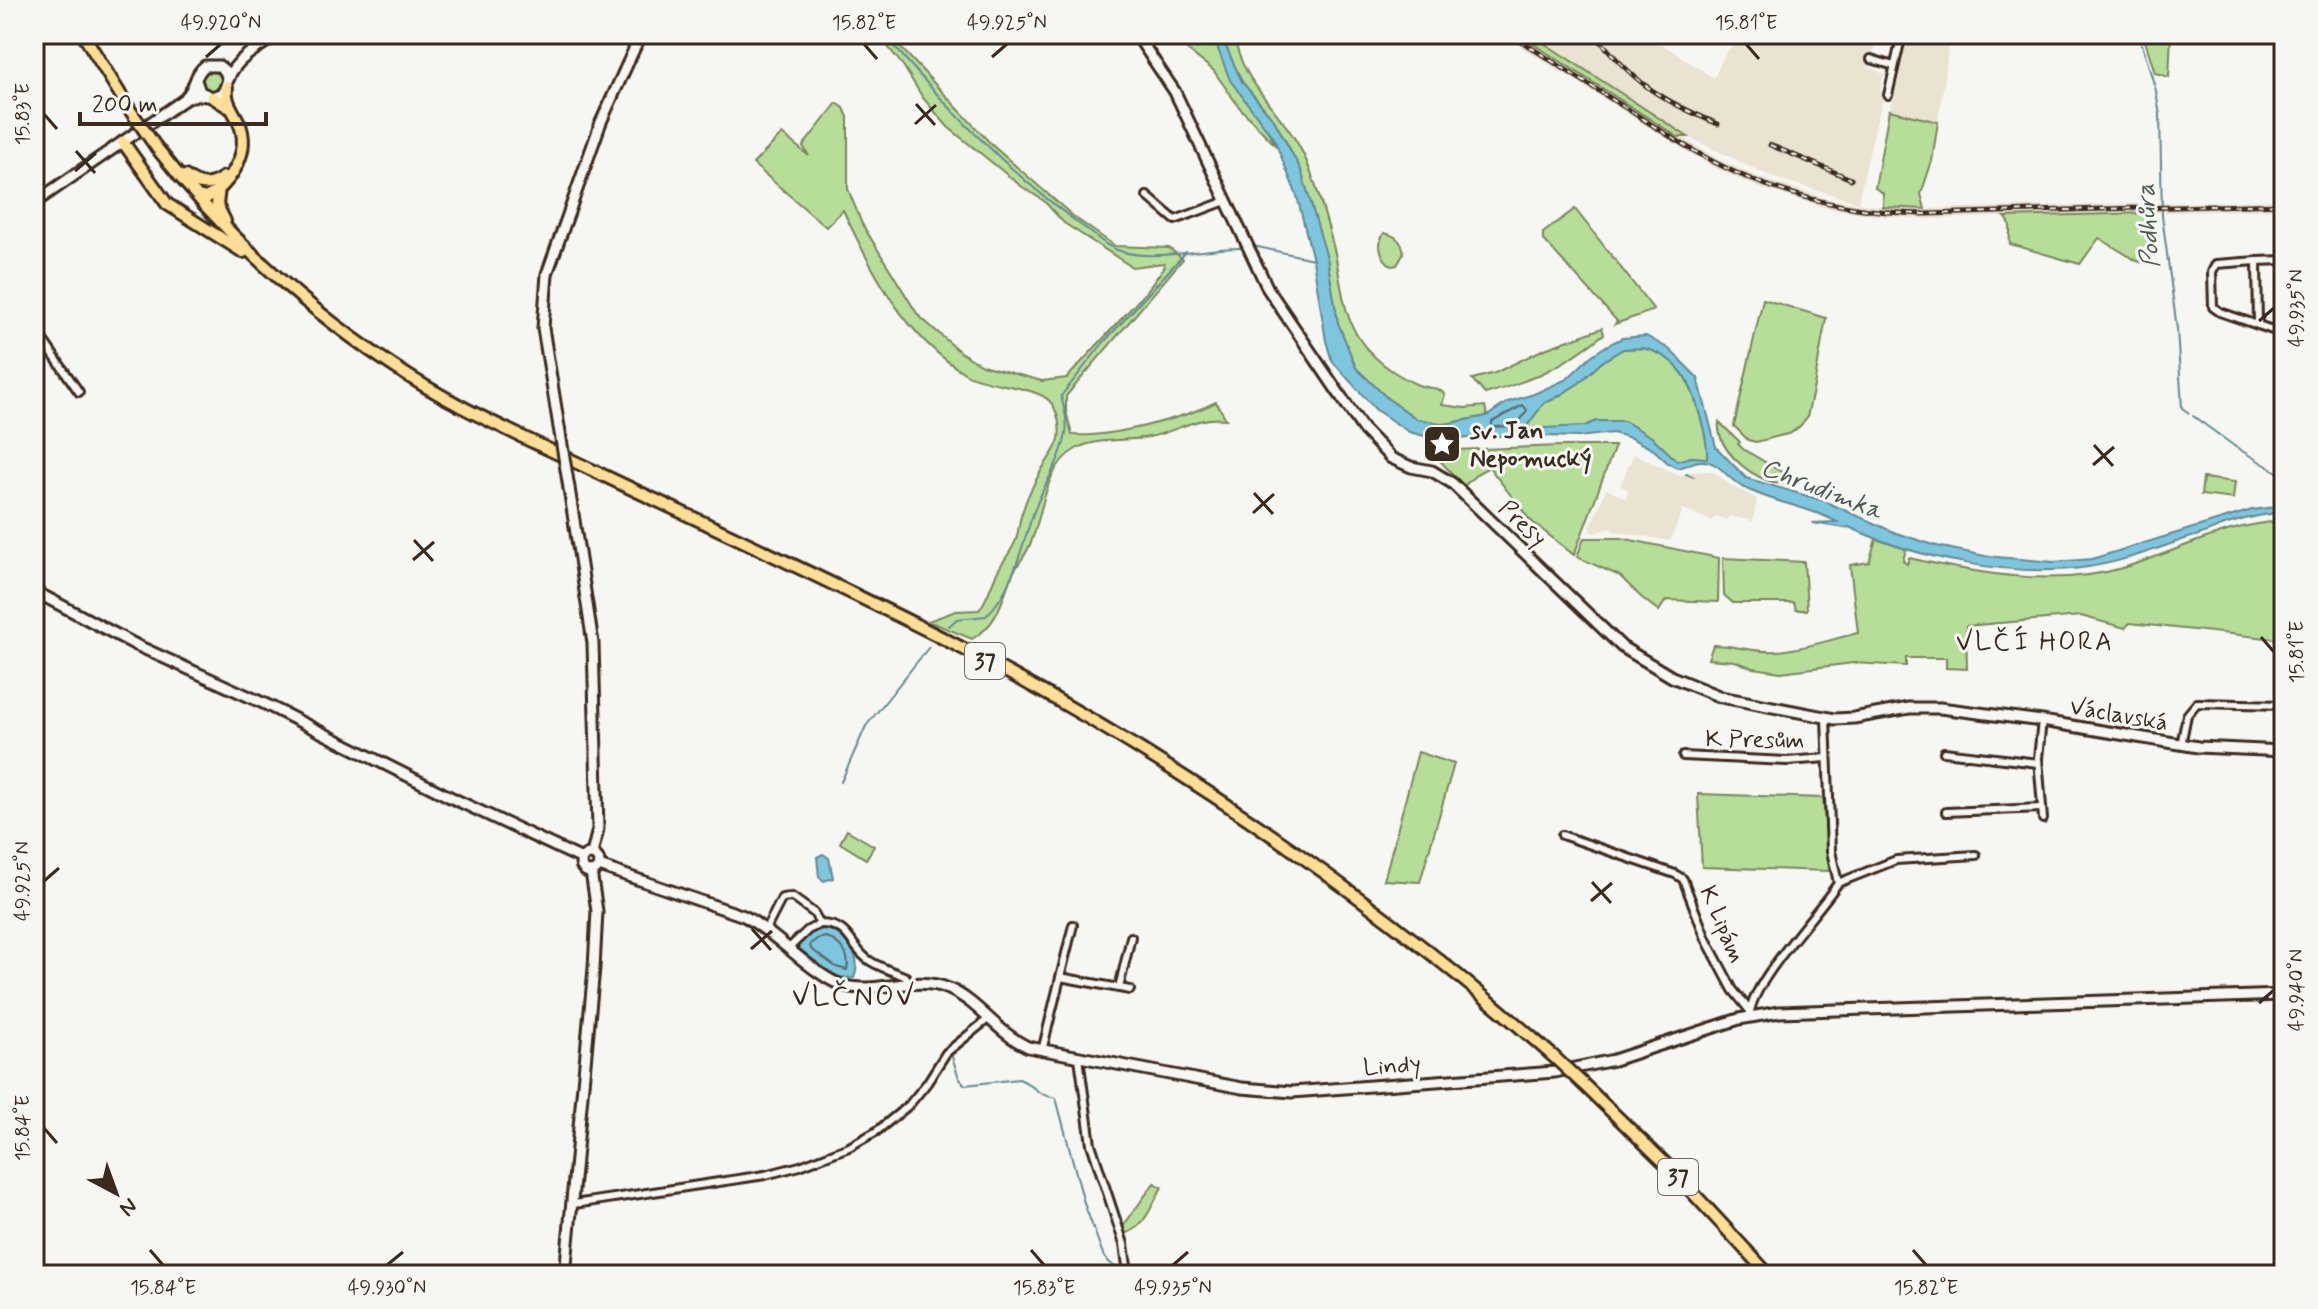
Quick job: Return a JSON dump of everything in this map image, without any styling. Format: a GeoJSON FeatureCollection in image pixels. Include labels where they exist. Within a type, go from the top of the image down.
{"type":"FeatureCollection","features":[{"type":"Feature","properties":{"kind":"main road","name":"37"},"geometry":{"type":"LineString","coordinates":[[83,34],[130,110],[193,192],[275,274],[380,358],[455,403],[948,641],[1063,703],[1159,760],[1273,834],[1366,902],[1553,1056],[1688,1187],[1769,1275]]}},
{"type":"Feature","properties":{"kind":"main road"},"geometry":{"type":"LineString","coordinates":[[193,192],[206,198],[221,186],[239,160],[243,138],[227,98],[228,84]]}},
{"type":"Feature","properties":{"kind":"main road"},"geometry":{"type":"LineString","coordinates":[[210,97],[222,101],[236,118]]}},
{"type":"Feature","properties":{"kind":"main road"},"geometry":{"type":"LineString","coordinates":[[123,142],[157,192],[173,209],[226,239],[275,274]]}},
{"type":"Feature","properties":{"kind":"main road"},"geometry":{"type":"LineString","coordinates":[[171,165],[193,182],[205,185],[221,179],[239,160]]}},
{"type":"Feature","properties":{"kind":"main road"},"geometry":{"type":"LineString","coordinates":[[221,186],[217,195],[218,208],[235,236]]}},
{"type":"Feature","properties":{"kind":"street"},"geometry":{"type":"LineString","coordinates":[[34,203],[192,96],[221,94],[228,84],[231,70],[279,34]]}},
{"type":"Feature","properties":{"kind":"street"},"geometry":{"type":"LineString","coordinates":[[592,854],[598,829],[593,643],[543,328],[547,274],[601,122],[641,34]]}},
{"type":"Feature","properties":{"kind":"street","name":"Presy"},"geometry":{"type":"LineString","coordinates":[[1136,34],[1175,92],[1268,289],[1363,429],[1382,451],[1400,463],[1432,471],[1452,483],[1608,635],[1651,666],[1687,684],[1721,697],[1826,718],[1854,718],[1918,708],[1948,709]]}},
{"type":"Feature","properties":{"kind":"street"},"geometry":{"type":"LineString","coordinates":[[1888,95],[1902,34]]}},
{"type":"Feature","properties":{"kind":"street"},"geometry":{"type":"LineString","coordinates":[[174,107],[191,92],[198,72],[205,66],[230,66],[249,55]]}},
{"type":"Feature","properties":{"kind":"street"},"geometry":{"type":"LineString","coordinates":[[1871,59],[1894,66]]}},
{"type":"Feature","properties":{"kind":"street"},"geometry":{"type":"LineString","coordinates":[[219,66],[227,73],[228,84]]}},
{"type":"Feature","properties":{"kind":"street"},"geometry":{"type":"LineString","coordinates":[[196,80],[198,90],[210,97]]}},
{"type":"Feature","properties":{"kind":"street"},"geometry":{"type":"LineString","coordinates":[[1147,196],[1177,220],[1226,201]]}},
{"type":"Feature","properties":{"kind":"street"},"geometry":{"type":"LineString","coordinates":[[2284,260],[2216,264],[2212,272],[2212,304],[2220,312],[2284,334]]}},
{"type":"Feature","properties":{"kind":"street"},"geometry":{"type":"LineString","coordinates":[[2257,261],[2258,325]]}},
{"type":"Feature","properties":{"kind":"street"},"geometry":{"type":"LineString","coordinates":[[34,327],[79,392]]}},
{"type":"Feature","properties":{"kind":"street"},"geometry":{"type":"LineString","coordinates":[[34,591],[136,645],[265,704],[582,859]]}},
{"type":"Feature","properties":{"kind":"street"},"geometry":{"type":"LineString","coordinates":[[2181,745],[2187,712],[2197,703],[2284,705]]}},
{"type":"Feature","properties":{"kind":"street","name":"Václavská"},"geometry":{"type":"LineString","coordinates":[[1948,709],[2042,721],[2181,745],[2284,751]]}},
{"type":"Feature","properties":{"kind":"street","name":"K Presům"},"geometry":{"type":"LineString","coordinates":[[1826,718],[1831,851],[1838,883]]}},
{"type":"Feature","properties":{"kind":"street"},"geometry":{"type":"LineString","coordinates":[[2042,721],[2038,763],[2043,819]]}},
{"type":"Feature","properties":{"kind":"street"},"geometry":{"type":"LineString","coordinates":[[1944,752],[2038,763]]}},
{"type":"Feature","properties":{"kind":"street","name":"K Presům"},"geometry":{"type":"LineString","coordinates":[[1683,756],[1787,761],[1827,758]]}},
{"type":"Feature","properties":{"kind":"street"},"geometry":{"type":"LineString","coordinates":[[1946,812],[2042,808]]}},
{"type":"Feature","properties":{"kind":"street","name":"K Lipám"},"geometry":{"type":"LineString","coordinates":[[1562,835],[1683,879],[1706,939],[1733,990],[1750,1013]]}},
{"type":"Feature","properties":{"kind":"street"},"geometry":{"type":"LineString","coordinates":[[565,1275],[595,955],[595,869],[598,858],[586,854],[582,867],[595,869]]}},
{"type":"Feature","properties":{"kind":"street"},"geometry":{"type":"LineString","coordinates":[[1750,1013],[1767,978],[1838,883],[1896,860],[1976,855]]}},
{"type":"Feature","properties":{"kind":"street","name":"Lindy"},"geometry":{"type":"LineString","coordinates":[[595,869],[729,909],[766,929],[826,977],[844,986],[932,984],[948,988],[1012,1039],[1042,1051],[1260,1091],[1336,1089],[1535,1075],[1585,1067],[1633,1054],[1750,1013],[2284,995]]}},
{"type":"Feature","properties":{"kind":"street"},"geometry":{"type":"LineString","coordinates":[[766,929],[786,895],[811,911],[820,924]]}},
{"type":"Feature","properties":{"kind":"street"},"geometry":{"type":"LineString","coordinates":[[790,947],[808,930],[820,924],[831,925],[846,932],[864,957],[906,977],[909,984]]}},
{"type":"Feature","properties":{"kind":"street"},"geometry":{"type":"LineString","coordinates":[[1042,1051],[1073,925]]}},
{"type":"Feature","properties":{"kind":"street"},"geometry":{"type":"LineString","coordinates":[[1119,988],[1131,937]]}},
{"type":"Feature","properties":{"kind":"street"},"geometry":{"type":"LineString","coordinates":[[1060,977],[1130,990]]}},
{"type":"Feature","properties":{"kind":"street"},"geometry":{"type":"LineString","coordinates":[[574,1204],[765,1175],[841,1150],[871,1135],[909,1105],[949,1050],[988,1019]]}},
{"type":"Feature","properties":{"kind":"street"},"geometry":{"type":"LineString","coordinates":[[1079,1058],[1080,1085],[1094,1157],[1132,1275]]}},
{"type":"Feature","properties":{"kind":"shaded area"},"geometry":{"type":"Polygon","coordinates":[[[1501,34],[1518,34],[1717,159],[1762,179],[1829,199],[1925,209],[2284,200],[2284,209],[1925,219],[1827,208],[1759,188],[1713,167],[1501,34]]]}},
{"type":"Feature","properties":{"kind":"shaded area"},"geometry":{"type":"Polygon","coordinates":[[[1530,34],[1653,34],[1663,45],[1714,78],[1725,54],[1742,34],[1881,34],[1868,67],[1884,74],[1880,91],[1885,93],[1858,202],[1774,178],[1688,137],[1530,34]]]}},
{"type":"Feature","properties":{"kind":"shaded area"},"geometry":{"type":"Polygon","coordinates":[[[1907,34],[1949,34],[1938,122],[1889,110],[1907,34]]]}},
{"type":"Feature","properties":{"kind":"shaded area"},"geometry":{"type":"Polygon","coordinates":[[[1634,454],[1680,476],[1690,472],[1712,471],[1757,499],[1753,521],[1729,516],[1726,520],[1717,516],[1711,521],[1683,509],[1670,541],[1611,528],[1594,533],[1589,531],[1606,489],[1625,498],[1629,490],[1621,483],[1634,454]]]}},
{"type":"Feature","properties":{"kind":"green space"},"geometry":{"type":"Polygon","coordinates":[[[878,34],[888,34],[993,146],[1074,217],[1115,246],[1169,248],[1183,259],[1066,396],[1072,435],[1105,434],[1145,426],[1216,402],[1226,419],[1197,422],[1149,437],[1084,445],[1065,457],[1050,480],[1034,535],[1012,575],[997,613],[987,627],[972,639],[928,621],[956,611],[979,610],[984,602],[1016,540],[1031,490],[1058,443],[1059,425],[1054,408],[1037,393],[975,378],[944,359],[892,301],[843,210],[826,227],[753,164],[782,134],[809,156],[803,146],[837,103],[844,108],[848,117],[848,189],[862,224],[918,315],[960,352],[982,365],[1042,381],[1067,378],[1146,292],[1165,266],[1164,263],[1132,267],[1064,223],[1044,201],[948,127],[923,98],[878,34]]]}},
{"type":"Feature","properties":{"kind":"green space"},"geometry":{"type":"Polygon","coordinates":[[[1188,34],[1216,34],[1218,49],[1278,148],[1240,108],[1213,70],[1187,50],[1188,34]]]}},
{"type":"Feature","properties":{"kind":"green space"},"geometry":{"type":"Polygon","coordinates":[[[1224,34],[1234,34],[1245,69],[1288,128],[1306,160],[1329,229],[1346,309],[1360,340],[1394,372],[1418,385],[1442,391],[1445,394],[1442,405],[1465,408],[1485,406],[1487,416],[1445,424],[1417,419],[1387,398],[1356,368],[1338,323],[1327,258],[1290,149],[1274,120],[1242,82],[1226,47],[1224,34]]]}},
{"type":"Feature","properties":{"kind":"green space"},"geometry":{"type":"Polygon","coordinates":[[[1518,34],[1530,34],[1688,137],[1678,137],[1518,34]]]}},
{"type":"Feature","properties":{"kind":"green space"},"geometry":{"type":"Polygon","coordinates":[[[2143,34],[2171,34],[2169,77],[2155,73],[2143,34]]]}},
{"type":"Feature","properties":{"kind":"green space"},"geometry":{"type":"Polygon","coordinates":[[[212,70],[220,73],[223,81],[220,89],[212,92],[204,89],[201,81],[204,73],[212,70]]]}},
{"type":"Feature","properties":{"kind":"green space"},"geometry":{"type":"Polygon","coordinates":[[[1889,110],[1938,122],[1932,161],[1921,194],[1925,209],[1883,207],[1883,193],[1875,188],[1889,110]]]}},
{"type":"Feature","properties":{"kind":"green space"},"geometry":{"type":"Polygon","coordinates":[[[1575,209],[1654,310],[1615,324],[1617,321],[1543,239],[1543,233],[1575,209]]]}},
{"type":"Feature","properties":{"kind":"green space"},"geometry":{"type":"Polygon","coordinates":[[[2147,213],[2152,265],[2137,261],[2099,238],[2080,264],[2010,244],[2010,226],[2005,217],[2147,213]]]}},
{"type":"Feature","properties":{"kind":"green space"},"geometry":{"type":"Polygon","coordinates":[[[1384,233],[1398,239],[1402,245],[1404,253],[1397,265],[1392,266],[1383,255],[1380,242],[1384,233]]]}},
{"type":"Feature","properties":{"kind":"green space"},"geometry":{"type":"Polygon","coordinates":[[[1763,299],[1826,318],[1807,417],[1791,433],[1756,442],[1748,440],[1734,426],[1763,299]]]}},
{"type":"Feature","properties":{"kind":"green space"},"geometry":{"type":"Polygon","coordinates":[[[1602,328],[1604,334],[1575,355],[1548,371],[1518,383],[1485,394],[1472,379],[1495,373],[1542,350],[1602,328]]]}},
{"type":"Feature","properties":{"kind":"green space"},"geometry":{"type":"Polygon","coordinates":[[[1642,348],[1665,357],[1682,372],[1696,404],[1707,459],[1691,457],[1677,461],[1653,438],[1624,421],[1596,421],[1585,426],[1524,430],[1544,403],[1579,383],[1603,361],[1623,349],[1642,348]]]}},
{"type":"Feature","properties":{"kind":"green space"},"geometry":{"type":"Polygon","coordinates":[[[1719,422],[1740,442],[1738,444],[1743,449],[1797,481],[1795,485],[1769,481],[1742,466],[1722,441],[1719,422]]]}},
{"type":"Feature","properties":{"kind":"green space"},"geometry":{"type":"Polygon","coordinates":[[[1615,446],[1574,555],[1530,520],[1489,467],[1464,486],[1441,462],[1455,450],[1615,446]]]}},
{"type":"Feature","properties":{"kind":"green space"},"geometry":{"type":"Polygon","coordinates":[[[2203,478],[2235,482],[2233,499],[2201,495],[2203,478]]]}},
{"type":"Feature","properties":{"kind":"green space"},"geometry":{"type":"Polygon","coordinates":[[[2284,521],[2284,640],[2130,623],[2125,628],[2081,616],[1966,626],[1967,669],[1946,668],[1946,658],[1906,658],[1906,666],[1853,663],[1781,672],[1753,668],[1735,661],[1708,659],[1713,645],[1777,651],[1858,633],[1850,565],[1869,562],[1876,539],[1906,549],[1903,561],[1907,564],[1909,558],[1990,573],[2072,577],[2126,567],[2243,527],[2284,521]]]}},
{"type":"Feature","properties":{"kind":"green space"},"geometry":{"type":"Polygon","coordinates":[[[1584,538],[1621,538],[1719,558],[1718,602],[1666,600],[1659,611],[1620,576],[1577,557],[1584,538]]]}},
{"type":"Feature","properties":{"kind":"green space"},"geometry":{"type":"Polygon","coordinates":[[[1723,558],[1804,562],[1807,610],[1796,610],[1794,603],[1733,603],[1724,595],[1723,558]]]}},
{"type":"Feature","properties":{"kind":"green space"},"geometry":{"type":"Polygon","coordinates":[[[1418,752],[1454,764],[1420,882],[1384,880],[1418,752]]]}},
{"type":"Feature","properties":{"kind":"green space"},"geometry":{"type":"Polygon","coordinates":[[[1698,794],[1823,798],[1829,871],[1702,867],[1698,794]]]}},
{"type":"Feature","properties":{"kind":"green space"},"geometry":{"type":"Polygon","coordinates":[[[847,830],[874,846],[866,859],[840,843],[847,830]]]}},
{"type":"Feature","properties":{"kind":"green space"},"geometry":{"type":"Polygon","coordinates":[[[1154,1183],[1162,1187],[1147,1215],[1137,1227],[1124,1234],[1122,1228],[1154,1183]]]}},
{"type":"Feature","properties":{"kind":"water"},"geometry":{"type":"Polygon","coordinates":[[[1216,34],[1224,34],[1226,47],[1242,82],[1274,120],[1301,170],[1327,258],[1338,323],[1356,368],[1387,398],[1417,419],[1445,424],[1487,416],[1508,402],[1567,379],[1606,346],[1622,338],[1646,336],[1669,349],[1698,378],[1716,447],[1746,478],[1824,501],[1896,533],[1937,546],[1985,556],[2054,562],[2092,559],[2252,510],[2284,506],[2284,512],[2238,521],[2101,565],[2058,570],[1997,568],[1935,557],[1849,527],[1812,523],[1837,522],[1754,492],[1738,484],[1713,464],[1698,461],[1677,468],[1654,450],[1613,433],[1578,437],[1515,435],[1440,440],[1409,432],[1376,410],[1332,361],[1297,196],[1274,139],[1230,80],[1218,49],[1216,34]],[[1642,348],[1623,349],[1603,361],[1579,383],[1544,403],[1525,429],[1624,421],[1653,438],[1677,461],[1691,457],[1707,458],[1703,426],[1687,381],[1674,364],[1642,348]]]}},
{"type":"Feature","properties":{"kind":"water"},"geometry":{"type":"Polygon","coordinates":[[[823,854],[829,858],[833,878],[824,881],[819,877],[817,857],[823,854]]]}},
{"type":"Feature","properties":{"kind":"water"},"geometry":{"type":"Polygon","coordinates":[[[828,928],[852,948],[856,962],[854,978],[836,977],[798,949],[810,934],[828,928]]]}},
{"type":"Feature","properties":{"kind":"waterway"},"geometry":{"type":"LineString","coordinates":[[884,34],[1002,160],[1111,248],[1151,255],[1240,248]]}},
{"type":"Feature","properties":{"kind":"waterway","name":"Podhůra"},"geometry":{"type":"LineString","coordinates":[[2139,34],[2160,115],[2162,216],[2177,329],[2182,408],[2189,413]]}},
{"type":"Feature","properties":{"kind":"waterway"},"geometry":{"type":"LineString","coordinates":[[1253,246],[1313,259]]}},
{"type":"Feature","properties":{"kind":"waterway"},"geometry":{"type":"LineString","coordinates":[[949,626],[957,619],[986,616],[1004,593],[1064,442],[1066,424],[1061,396],[1104,342],[1186,252]]}},
{"type":"Feature","properties":{"kind":"waterway","name":"Podhůra"},"geometry":{"type":"LineString","coordinates":[[2193,416],[2237,448],[2284,476]]}},
{"type":"Feature","properties":{"kind":"waterway"},"geometry":{"type":"LineString","coordinates":[[1686,474],[1694,477]]}},
{"type":"Feature","properties":{"kind":"waterway"},"geometry":{"type":"LineString","coordinates":[[841,782],[866,726],[929,647]]}},
{"type":"Feature","properties":{"kind":"waterway"},"geometry":{"type":"LineString","coordinates":[[950,1051],[959,1078],[965,1085],[1019,1079],[1044,1095],[1056,1098],[1084,1203],[1104,1257],[1126,1275]]}},
{"type":"Feature","properties":{"kind":"railway"},"geometry":{"type":"LineString","coordinates":[[1510,34],[1710,160],[1763,184],[1822,202],[1883,212],[1925,214],[2284,204]]}},
{"type":"Feature","properties":{"kind":"railway"},"geometry":{"type":"LineString","coordinates":[[1595,34],[1623,66],[1649,88],[1718,124]]}},
{"type":"Feature","properties":{"kind":"railway"},"geometry":{"type":"LineString","coordinates":[[1770,145],[1851,179]]}},
{"type":"Feature","properties":{"kind":"place","name":"sv. Jan Nepomucký"},"geometry":{"type":"Point","coordinates":[1442,444]}},
{"type":"Feature","properties":{"kind":"district","name":"VLČÍ HORA"},"geometry":{"type":"Point","coordinates":[2035,641]}},
{"type":"Feature","properties":{"kind":"district","name":"VLČNOV"},"geometry":{"type":"Point","coordinates":[854,995]}},
{"type":"Feature","properties":{"kind":"water label","name":"Chrudimka"},"geometry":{"type":"Point","coordinates":[1822,488]}}]}
